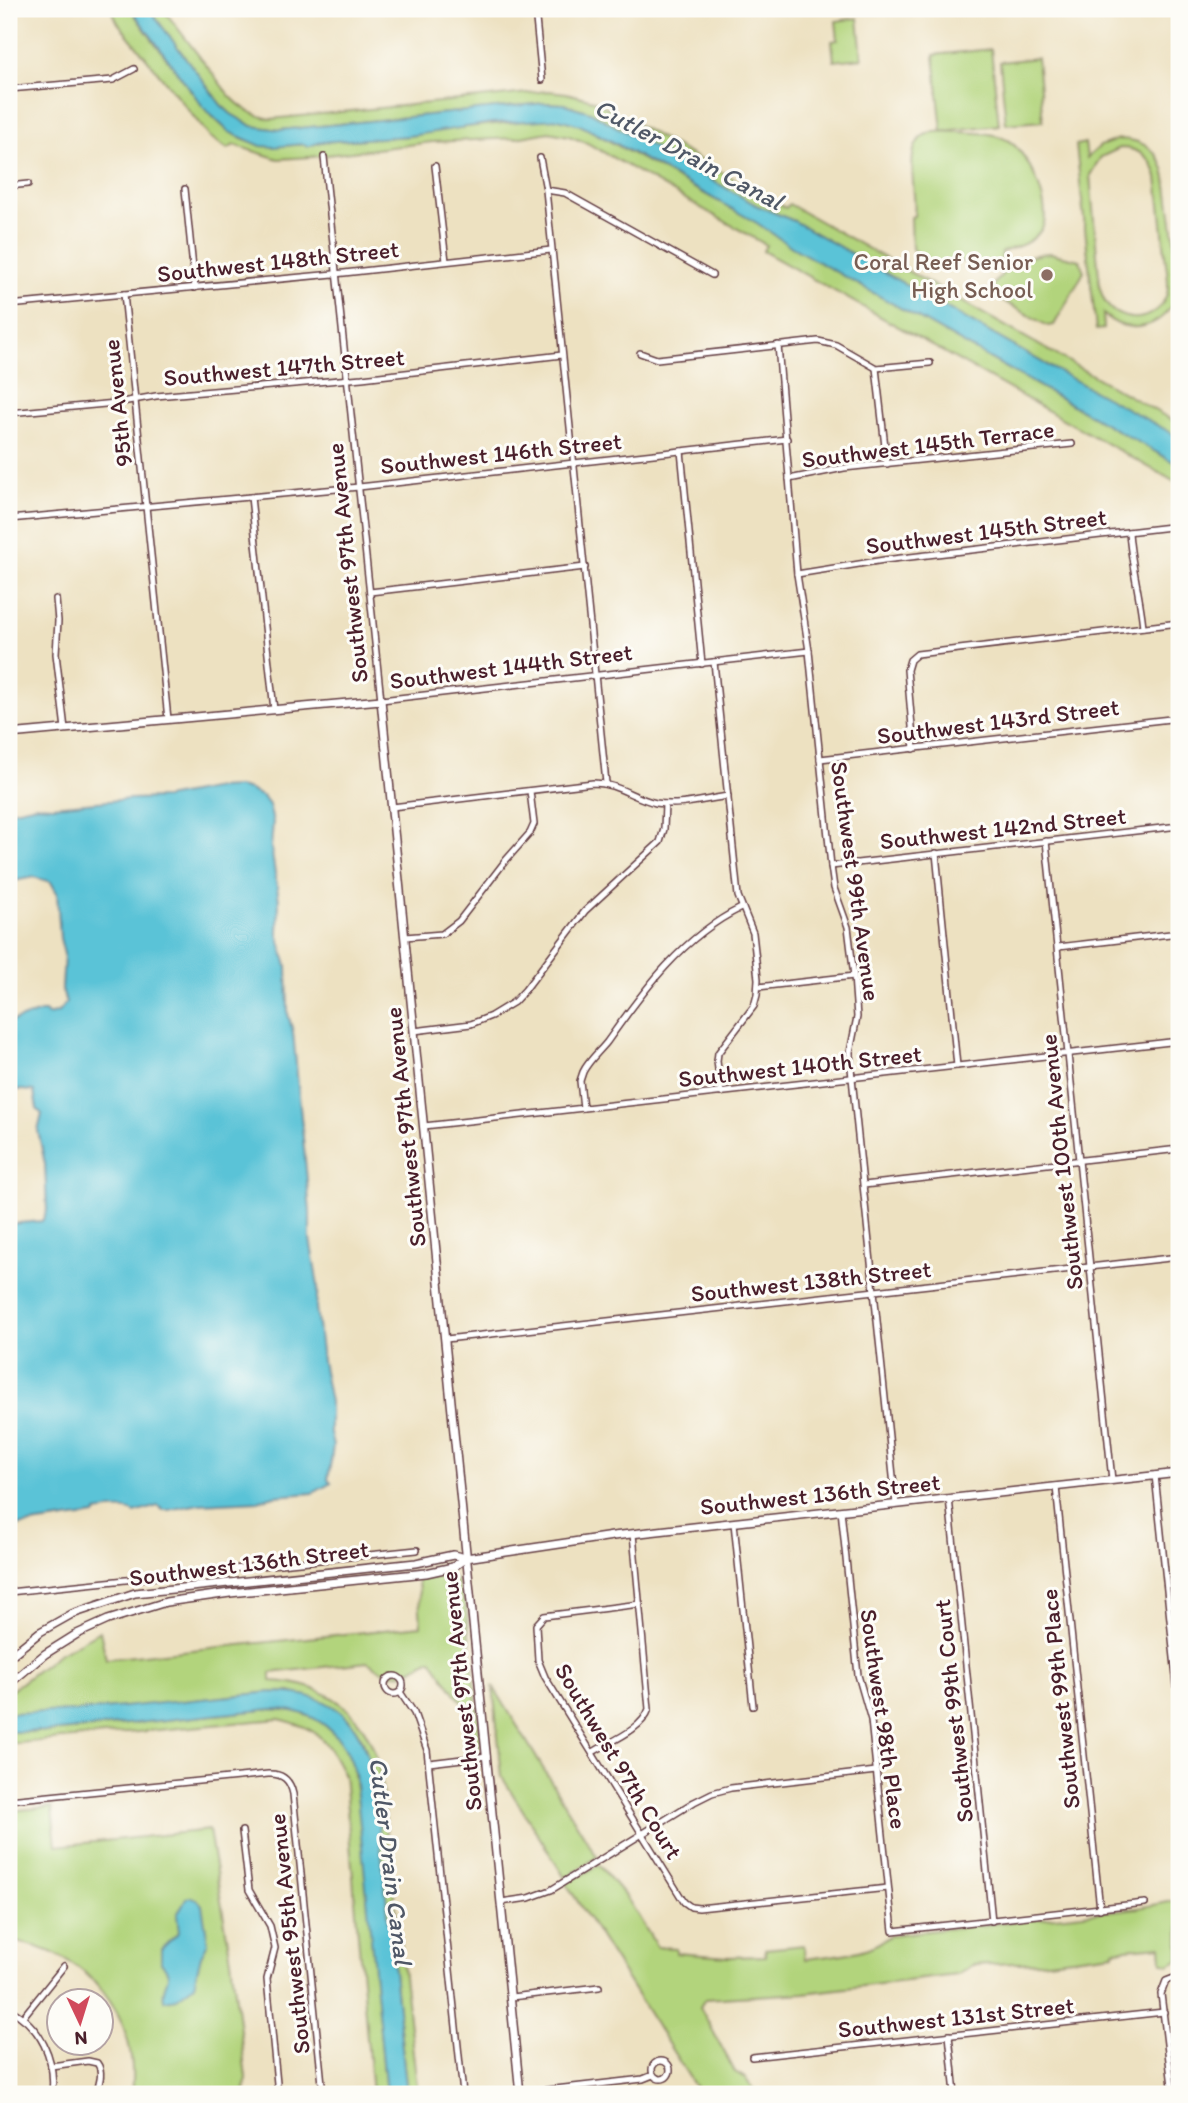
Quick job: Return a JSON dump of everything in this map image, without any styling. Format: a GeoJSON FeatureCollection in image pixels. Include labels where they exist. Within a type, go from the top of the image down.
{"type":"FeatureCollection","features":[{"type":"Feature","properties":{"kind":"street"},"geometry":{"type":"LineString","coordinates":[[535,9],[542,80]]}},
{"type":"Feature","properties":{"kind":"street"},"geometry":{"type":"LineString","coordinates":[[1177,9],[1179,27]]}},
{"type":"Feature","properties":{"kind":"street"},"geometry":{"type":"LineString","coordinates":[[9,89],[113,80],[134,69]]}},
{"type":"Feature","properties":{"kind":"street","name":"Southwest 97th Avenue"},"geometry":{"type":"LineString","coordinates":[[324,156],[393,807],[520,2094]]}},
{"type":"Feature","properties":{"kind":"street"},"geometry":{"type":"LineString","coordinates":[[540,158],[546,190],[606,783]]}},
{"type":"Feature","properties":{"kind":"street"},"geometry":{"type":"LineString","coordinates":[[435,166],[446,261]]}},
{"type":"Feature","properties":{"kind":"street"},"geometry":{"type":"LineString","coordinates":[[9,186],[28,184]]}},
{"type":"Feature","properties":{"kind":"street"},"geometry":{"type":"LineString","coordinates":[[185,189],[195,288]]}},
{"type":"Feature","properties":{"kind":"street"},"geometry":{"type":"LineString","coordinates":[[546,190],[565,193],[712,275]]}},
{"type":"Feature","properties":{"kind":"street","name":"Southwest 148th Street"},"geometry":{"type":"LineString","coordinates":[[9,305],[336,274],[551,250]]}},
{"type":"Feature","properties":{"kind":"street","name":"95th Avenue"},"geometry":{"type":"LineString","coordinates":[[124,294],[146,507]]}},
{"type":"Feature","properties":{"kind":"street"},"geometry":{"type":"LineString","coordinates":[[640,353],[657,359],[827,342],[876,368],[930,363]]}},
{"type":"Feature","properties":{"kind":"street","name":"Southwest 99th Avenue"},"geometry":{"type":"LineString","coordinates":[[778,345],[797,574],[831,866],[834,888],[848,927],[854,976],[857,1017],[850,1052],[852,1079],[895,1505]]}},
{"type":"Feature","properties":{"kind":"street","name":"Southwest 147th Street"},"geometry":{"type":"LineString","coordinates":[[9,413],[562,355]]}},
{"type":"Feature","properties":{"kind":"street"},"geometry":{"type":"LineString","coordinates":[[876,368],[887,464]]}},
{"type":"Feature","properties":{"kind":"street","name":"Southwest 146th Street"},"geometry":{"type":"LineString","coordinates":[[9,519],[359,487],[787,439]]}},
{"type":"Feature","properties":{"kind":"street","name":"Southwest 145th Terrace"},"geometry":{"type":"LineString","coordinates":[[789,479],[836,469],[1072,444]]}},
{"type":"Feature","properties":{"kind":"street"},"geometry":{"type":"LineString","coordinates":[[681,451],[702,664]]}},
{"type":"Feature","properties":{"kind":"street"},"geometry":{"type":"LineString","coordinates":[[251,497],[274,710]]}},
{"type":"Feature","properties":{"kind":"street"},"geometry":{"type":"LineString","coordinates":[[146,507],[168,719]]}},
{"type":"Feature","properties":{"kind":"street","name":"Southwest 145th Street"},"geometry":{"type":"LineString","coordinates":[[797,574],[884,560],[1179,526]]}},
{"type":"Feature","properties":{"kind":"street"},"geometry":{"type":"LineString","coordinates":[[1129,532],[1143,626]]}},
{"type":"Feature","properties":{"kind":"street"},"geometry":{"type":"LineString","coordinates":[[370,592],[585,567]]}},
{"type":"Feature","properties":{"kind":"street"},"geometry":{"type":"LineString","coordinates":[[56,598],[56,654],[65,729]]}},
{"type":"Feature","properties":{"kind":"street"},"geometry":{"type":"LineString","coordinates":[[914,749],[907,670],[913,656],[926,651],[1179,623]]}},
{"type":"Feature","properties":{"kind":"street","name":"Southwest 144th Street"},"geometry":{"type":"LineString","coordinates":[[9,734],[381,700],[808,651]]}},
{"type":"Feature","properties":{"kind":"street"},"geometry":{"type":"LineString","coordinates":[[714,662],[741,908],[754,939],[758,987],[754,1006],[718,1053],[721,1093]]}},
{"type":"Feature","properties":{"kind":"street","name":"Southwest 143rd Street"},"geometry":{"type":"LineString","coordinates":[[820,759],[1179,719]]}},
{"type":"Feature","properties":{"kind":"street"},"geometry":{"type":"LineString","coordinates":[[393,807],[606,783],[649,801],[665,804],[728,796]]}},
{"type":"Feature","properties":{"kind":"street"},"geometry":{"type":"LineString","coordinates":[[405,937],[442,934],[459,922],[506,860],[530,834],[534,824],[530,791]]}},
{"type":"Feature","properties":{"kind":"street"},"geometry":{"type":"LineString","coordinates":[[414,1031],[471,1024],[514,1002],[585,911],[660,842],[664,829],[665,804]]}},
{"type":"Feature","properties":{"kind":"street","name":"Southwest 142nd Street"},"geometry":{"type":"LineString","coordinates":[[831,866],[1179,826]]}},
{"type":"Feature","properties":{"kind":"street","name":"Southwest 100th Avenue"},"geometry":{"type":"LineString","coordinates":[[1046,841],[1112,1480]]}},
{"type":"Feature","properties":{"kind":"street"},"geometry":{"type":"LineString","coordinates":[[936,853],[957,1066]]}},
{"type":"Feature","properties":{"kind":"street"},"geometry":{"type":"LineString","coordinates":[[583,1108],[580,1081],[585,1067],[604,1046],[632,1006],[694,941],[720,920],[741,908]]}},
{"type":"Feature","properties":{"kind":"street"},"geometry":{"type":"LineString","coordinates":[[1058,947],[1179,933]]}},
{"type":"Feature","properties":{"kind":"street"},"geometry":{"type":"LineString","coordinates":[[758,987],[854,976]]}},
{"type":"Feature","properties":{"kind":"street","name":"Southwest 140th Street"},"geometry":{"type":"LineString","coordinates":[[424,1126],[1179,1041]]}},
{"type":"Feature","properties":{"kind":"street"},"geometry":{"type":"LineString","coordinates":[[864,1185],[1179,1149]]}},
{"type":"Feature","properties":{"kind":"street","name":"Southwest 138th Street"},"geometry":{"type":"LineString","coordinates":[[446,1339],[1179,1257]]}},
{"type":"Feature","properties":{"kind":"street","name":"Southwest 136th Street"},"geometry":{"type":"LineString","coordinates":[[9,1657],[40,1632],[72,1614],[135,1593],[416,1563],[453,1556],[466,1558],[633,1534],[1179,1473]]}},
{"type":"Feature","properties":{"kind":"street"},"geometry":{"type":"LineString","coordinates":[[1155,1475],[1179,1706]]}},
{"type":"Feature","properties":{"kind":"street","name":"Southwest 99th Place"},"geometry":{"type":"LineString","coordinates":[[1056,1487],[1100,1909]]}},
{"type":"Feature","properties":{"kind":"street","name":"Southwest 99th Court"},"geometry":{"type":"LineString","coordinates":[[949,1499],[992,1921]]}},
{"type":"Feature","properties":{"kind":"street","name":"Southwest 98th Place"},"geometry":{"type":"LineString","coordinates":[[841,1510],[858,1675],[870,1712],[892,1931],[1145,1903]]}},
{"type":"Feature","properties":{"kind":"street"},"geometry":{"type":"LineString","coordinates":[[734,1523],[754,1706]]}},
{"type":"Feature","properties":{"kind":"street"},"geometry":{"type":"LineString","coordinates":[[593,1752],[644,1719],[649,1709],[633,1534]]}},
{"type":"Feature","properties":{"kind":"street","name":"Southwest 136th Street"},"geometry":{"type":"LineString","coordinates":[[9,1592],[417,1550]]}},
{"type":"Feature","properties":{"kind":"street","name":"Southwest 136th Street"},"geometry":{"type":"LineString","coordinates":[[9,1684],[45,1654],[77,1634],[147,1607],[230,1592],[426,1573],[453,1567],[466,1558]]}},
{"type":"Feature","properties":{"kind":"street","name":"Southwest 97th Court"},"geometry":{"type":"LineString","coordinates":[[640,1604],[549,1614],[540,1618],[536,1625],[536,1639],[542,1672],[682,1899],[691,1908],[888,1888]]}},
{"type":"Feature","properties":{"kind":"street"},"geometry":{"type":"LineString","coordinates":[[1170,1619],[1179,1618]]}},
{"type":"Feature","properties":{"kind":"street"},"geometry":{"type":"LineString","coordinates":[[400,1692],[421,1729],[429,1763],[463,2094]]}},
{"type":"Feature","properties":{"kind":"street"},"geometry":{"type":"LineString","coordinates":[[429,1763],[487,1756]]}},
{"type":"Feature","properties":{"kind":"street"},"geometry":{"type":"LineString","coordinates":[[501,1902],[542,1894],[703,1797],[718,1791],[876,1771]]}},
{"type":"Feature","properties":{"kind":"street","name":"Southwest 95th Avenue"},"geometry":{"type":"LineString","coordinates":[[9,1800],[268,1774],[282,1775],[290,1782],[323,2091]]}},
{"type":"Feature","properties":{"kind":"street","name":"Southwest 95th Avenue"},"geometry":{"type":"LineString","coordinates":[[242,1831],[249,1890],[270,1926],[275,1948],[267,1979],[278,2092]]}},
{"type":"Feature","properties":{"kind":"street"},"geometry":{"type":"LineString","coordinates":[[23,2017],[64,1966]]}},
{"type":"Feature","properties":{"kind":"street"},"geometry":{"type":"LineString","coordinates":[[1173,2094],[1161,1994],[1163,1985],[1179,1976]]}},
{"type":"Feature","properties":{"kind":"street"},"geometry":{"type":"LineString","coordinates":[[511,1997],[599,1987]]}},
{"type":"Feature","properties":{"kind":"street"},"geometry":{"type":"LineString","coordinates":[[9,2009],[23,2017],[39,2034],[51,2066],[52,2094]]}},
{"type":"Feature","properties":{"kind":"street","name":"Southwest 131st Street"},"geometry":{"type":"LineString","coordinates":[[752,2057],[1164,2012]]}},
{"type":"Feature","properties":{"kind":"street"},"geometry":{"type":"LineString","coordinates":[[949,2035],[955,2094]]}},
{"type":"Feature","properties":{"kind":"street"},"geometry":{"type":"LineString","coordinates":[[51,2066],[91,2061],[97,2063],[101,2075],[96,2094]]}},
{"type":"Feature","properties":{"kind":"street"},"geometry":{"type":"LineString","coordinates":[[1170,2072],[1179,2071]]}},
{"type":"Feature","properties":{"kind":"street"},"geometry":{"type":"LineString","coordinates":[[520,2094],[643,2079],[653,2075]]}},
{"type":"Feature","properties":{"kind":"street"},"geometry":{"type":"LineString","coordinates":[[278,2092],[323,2091]]}},
{"type":"Feature","properties":{"kind":"green space"},"geometry":{"type":"Polygon","coordinates":[[[111,9],[131,9],[212,116],[238,136],[254,143],[273,146],[409,136],[438,130],[544,119],[559,119],[580,125],[757,223],[792,247],[1179,465],[1179,484],[763,251],[766,245],[587,143],[569,136],[549,132],[516,138],[432,142],[278,159],[234,145],[228,149],[210,137],[118,23],[111,9]]]}},
{"type":"Feature","properties":{"kind":"green space"},"geometry":{"type":"Polygon","coordinates":[[[149,9],[163,9],[234,100],[248,111],[271,119],[548,91],[593,100],[786,208],[789,204],[1179,424],[1179,438],[794,221],[758,206],[590,112],[564,104],[545,103],[280,130],[252,126],[221,105],[149,9]]]}},
{"type":"Feature","properties":{"kind":"green space"},"geometry":{"type":"Polygon","coordinates":[[[858,18],[862,58],[834,61],[832,41],[838,40],[836,21],[858,18]]]}},
{"type":"Feature","properties":{"kind":"green space"},"geometry":{"type":"Polygon","coordinates":[[[991,49],[999,125],[942,131],[934,55],[991,49]]]}},
{"type":"Feature","properties":{"kind":"green space"},"geometry":{"type":"Polygon","coordinates":[[[1037,58],[1043,121],[1006,124],[1000,62],[1037,58]]]}},
{"type":"Feature","properties":{"kind":"green space"},"geometry":{"type":"Polygon","coordinates":[[[984,133],[1007,140],[1030,166],[1044,205],[1043,226],[1036,236],[1026,243],[1002,252],[1001,262],[987,268],[963,261],[929,263],[912,249],[911,217],[914,216],[915,207],[912,171],[915,148],[919,140],[927,134],[984,133]]]}},
{"type":"Feature","properties":{"kind":"green space"},"geometry":{"type":"Polygon","coordinates":[[[1119,139],[1136,142],[1150,149],[1164,169],[1174,240],[1177,288],[1167,312],[1159,320],[1144,326],[1122,325],[1103,314],[1104,329],[1096,330],[1076,145],[1085,143],[1087,158],[1100,146],[1119,139]],[[1120,148],[1101,157],[1090,175],[1101,293],[1114,312],[1137,318],[1155,311],[1160,306],[1167,294],[1168,280],[1155,171],[1149,160],[1139,152],[1120,148]]]}},
{"type":"Feature","properties":{"kind":"green space"},"geometry":{"type":"Polygon","coordinates":[[[1050,253],[1080,260],[1084,272],[1054,325],[1048,326],[989,293],[1000,276],[1014,264],[1050,253]]]}},
{"type":"Feature","properties":{"kind":"green space"},"geometry":{"type":"Polygon","coordinates":[[[444,1575],[455,1578],[466,1607],[481,1742],[474,1754],[471,1715],[431,1659],[402,1674],[388,1674],[367,1662],[271,1673],[271,1681],[310,1688],[342,1704],[365,1731],[373,1748],[379,1767],[418,2094],[407,2094],[372,1769],[363,1741],[349,1719],[291,1692],[107,1709],[9,1713],[9,1692],[57,1655],[100,1631],[106,1659],[421,1626],[418,1580],[444,1575]]]}},
{"type":"Feature","properties":{"kind":"green space"},"geometry":{"type":"Polygon","coordinates":[[[493,1686],[597,1857],[565,1878],[502,1777],[493,1686]]]}},
{"type":"Feature","properties":{"kind":"green space"},"geometry":{"type":"Polygon","coordinates":[[[272,1709],[296,1711],[321,1721],[339,1737],[352,1760],[361,1824],[386,2094],[372,2094],[344,1775],[332,1752],[320,1737],[304,1727],[279,1719],[9,1744],[9,1732],[59,1731],[272,1709]]]}},
{"type":"Feature","properties":{"kind":"green space"},"geometry":{"type":"Polygon","coordinates":[[[52,1807],[56,1846],[209,1830],[231,1960],[246,2077],[245,2094],[131,2094],[132,2065],[127,2038],[116,2011],[116,1988],[100,1988],[85,1973],[62,1958],[37,1947],[9,1941],[9,1811],[52,1807]]]}},
{"type":"Feature","properties":{"kind":"green space"},"geometry":{"type":"Polygon","coordinates":[[[599,1865],[629,1901],[657,1947],[676,1948],[676,1953],[728,1957],[766,1956],[765,1949],[804,1945],[805,1959],[872,1947],[890,1935],[1138,1908],[1179,1900],[1179,1959],[1169,1965],[1162,1962],[1161,1946],[1114,1950],[1114,1953],[1039,1962],[972,1965],[957,1975],[804,1993],[705,1999],[700,2007],[735,2072],[745,2078],[757,2094],[700,2094],[566,1883],[599,1865]]]}},
{"type":"Feature","properties":{"kind":"water"},"geometry":{"type":"Polygon","coordinates":[[[131,9],[149,9],[221,105],[252,126],[280,130],[545,103],[564,104],[590,112],[758,206],[794,221],[1170,432],[1179,438],[1179,465],[792,247],[757,223],[580,125],[559,119],[492,123],[409,136],[321,142],[307,147],[303,144],[261,146],[229,132],[204,108],[131,9]]]}},
{"type":"Feature","properties":{"kind":"water"},"geometry":{"type":"Polygon","coordinates":[[[238,787],[263,797],[269,805],[273,822],[271,847],[279,900],[278,934],[287,966],[288,1014],[293,1032],[310,1212],[310,1239],[318,1286],[316,1307],[330,1402],[330,1433],[333,1446],[328,1480],[331,1483],[313,1493],[274,1496],[258,1501],[199,1504],[169,1510],[158,1506],[135,1513],[111,1510],[97,1512],[95,1515],[9,1527],[9,1224],[42,1221],[47,1211],[45,1164],[38,1131],[42,1114],[37,1109],[34,1091],[9,1089],[9,1022],[41,1012],[48,1015],[58,1012],[66,1003],[62,990],[64,954],[60,938],[57,893],[51,882],[34,877],[9,882],[9,811],[37,805],[165,798],[217,788],[238,787]]]}},
{"type":"Feature","properties":{"kind":"water"},"geometry":{"type":"Polygon","coordinates":[[[271,1692],[316,1698],[332,1706],[346,1717],[357,1731],[365,1748],[375,1791],[407,2094],[386,2094],[355,1774],[336,1735],[326,1726],[302,1713],[272,1709],[59,1731],[9,1732],[9,1713],[83,1711],[271,1692]]]}},
{"type":"Feature","properties":{"kind":"water"},"geometry":{"type":"Polygon","coordinates":[[[192,1897],[202,1905],[208,1943],[201,1956],[194,1985],[177,1998],[164,2000],[168,1973],[161,1963],[161,1949],[179,1932],[177,1915],[186,1898],[192,1897]]]}},
{"type":"Feature","properties":{"kind":"place","name":"Coral Reef Senior High School"},"geometry":{"type":"Point","coordinates":[1047,275]}},
{"type":"Feature","properties":{"kind":"water label","name":"Cutler Drain Canal"},"geometry":{"type":"Point","coordinates":[689,154]}},
{"type":"Feature","properties":{"kind":"water label","name":"Cutler Drain Canal"},"geometry":{"type":"Point","coordinates":[391,1861]}}]}
